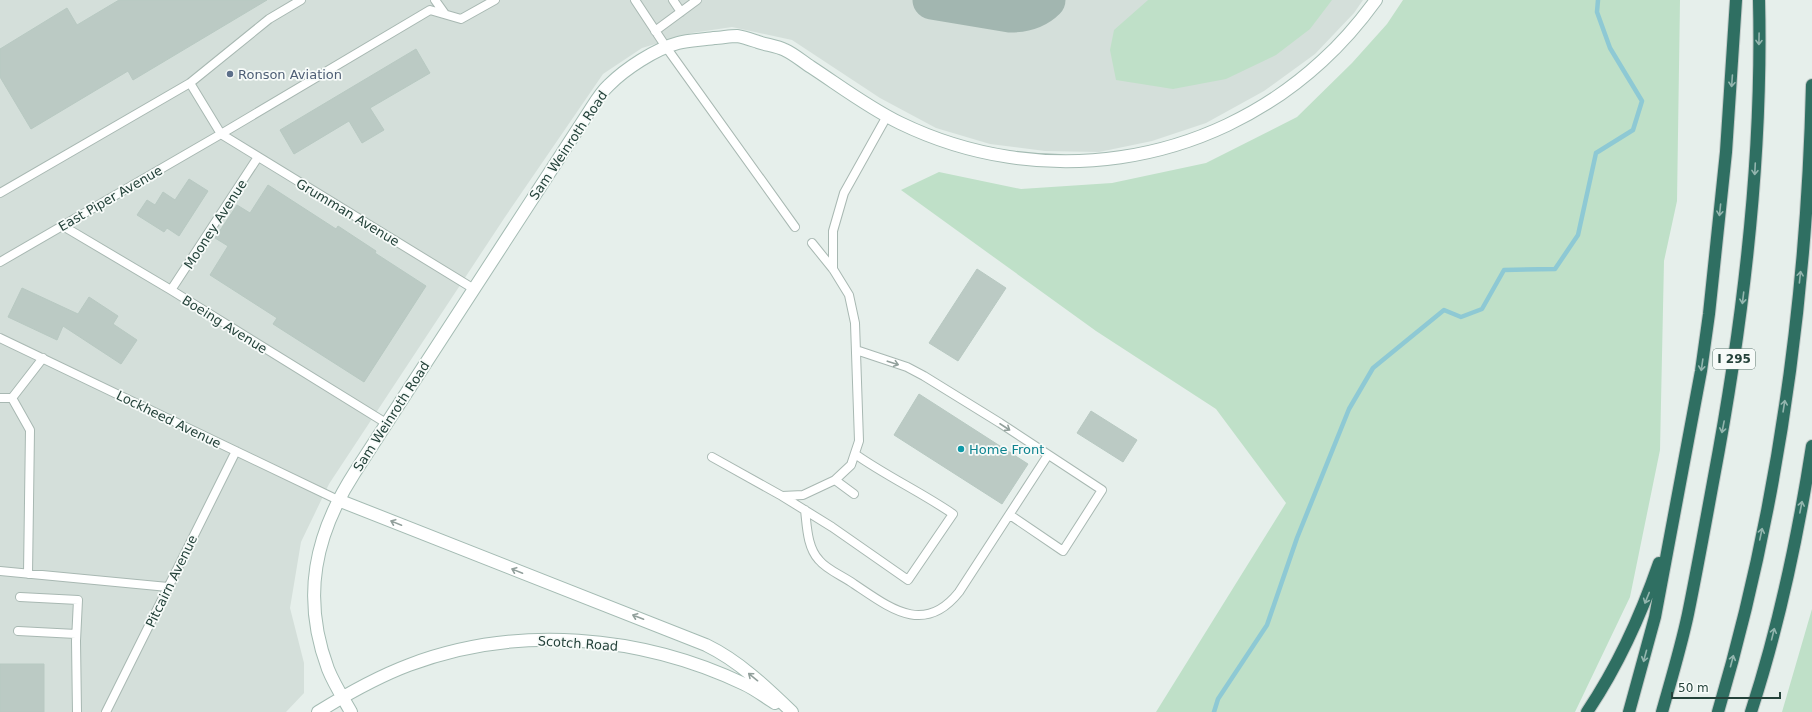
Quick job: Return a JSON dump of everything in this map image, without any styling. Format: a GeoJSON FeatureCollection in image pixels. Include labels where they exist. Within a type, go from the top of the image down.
{"type":"FeatureCollection","features":[{"type":"Feature","properties":{"kind":"highway"},"geometry":{"type":"LineString","coordinates":[[1629,712],[1655,617],[1700,378],[1709,314],[1726,152],[1736,0]]}},
{"type":"Feature","properties":{"kind":"highway","name":"I 295"},"geometry":{"type":"LineString","coordinates":[[1662,712],[1688,615],[1727,410],[1740,317],[1755,172],[1759,0]]}},
{"type":"Feature","properties":{"kind":"highway"},"geometry":{"type":"LineString","coordinates":[[1718,712],[1738,639],[1757,557],[1771,490],[1790,370],[1805,225],[1812,85]]}},
{"type":"Feature","properties":{"kind":"highway"},"geometry":{"type":"LineString","coordinates":[[1755,712],[1797,532],[1812,446]]}},
{"type":"Feature","properties":{"kind":"highway"},"geometry":{"type":"LineString","coordinates":[[1586,712],[1624,648],[1648,597],[1664,549],[1678,494]]}},
{"type":"Feature","properties":{"kind":"highway"},"geometry":{"type":"LineString","coordinates":[[1751,712],[1763,675]]}},
{"type":"Feature","properties":{"kind":"street","name":"Sam Weinroth Road"},"geometry":{"type":"LineString","coordinates":[[352,712],[329,669],[318,630],[314,597],[318,558],[324,531],[338,500],[386,424],[576,132],[608,86],[635,65],[666,47],[686,41],[737,36],[784,50],[887,116],[935,138],[972,150],[1010,158],[1049,162],[1082,162],[1120,158],[1158,150],[1189,141],[1227,126],[1256,110],[1289,88],[1322,62],[1337,47],[1376,0]]}},
{"type":"Feature","properties":{"kind":"street"},"geometry":{"type":"LineString","coordinates":[[338,500],[706,645],[741,667],[772,692],[791,712]]}},
{"type":"Feature","properties":{"kind":"street","name":"Scotch Road"},"geometry":{"type":"LineString","coordinates":[[318,712],[383,676],[411,664],[447,653],[480,646],[508,642],[551,639],[594,642],[631,647],[690,662],[745,685],[791,712]]}},
{"type":"Feature","properties":{"kind":"lane"},"geometry":{"type":"LineString","coordinates":[[0,193],[190,83],[269,19],[301,0]]}},
{"type":"Feature","properties":{"kind":"lane"},"geometry":{"type":"LineString","coordinates":[[435,0],[445,14]]}},
{"type":"Feature","properties":{"kind":"lane","name":"East Piper Avenue"},"geometry":{"type":"LineString","coordinates":[[0,262],[221,134],[430,10],[461,18],[495,0]]}},
{"type":"Feature","properties":{"kind":"lane"},"geometry":{"type":"LineString","coordinates":[[635,0],[666,47],[794,227]]}},
{"type":"Feature","properties":{"kind":"lane"},"geometry":{"type":"LineString","coordinates":[[673,0],[682,12]]}},
{"type":"Feature","properties":{"kind":"lane"},"geometry":{"type":"LineString","coordinates":[[656,31],[697,0]]}},
{"type":"Feature","properties":{"kind":"lane"},"geometry":{"type":"LineString","coordinates":[[190,83],[221,134]]}},
{"type":"Feature","properties":{"kind":"lane"},"geometry":{"type":"LineString","coordinates":[[833,269],[833,231],[844,193],[887,116]]}},
{"type":"Feature","properties":{"kind":"lane","name":"Grumman Avenue"},"geometry":{"type":"LineString","coordinates":[[221,134],[474,289]]}},
{"type":"Feature","properties":{"kind":"lane","name":"Mooney Avenue"},"geometry":{"type":"LineString","coordinates":[[171,290],[258,157]]}},
{"type":"Feature","properties":{"kind":"lane","name":"Boeing Avenue"},"geometry":{"type":"LineString","coordinates":[[63,226],[171,290],[386,424]]}},
{"type":"Feature","properties":{"kind":"lane"},"geometry":{"type":"LineString","coordinates":[[782,496],[803,495],[835,480],[851,465],[859,441],[855,323],[848,295],[833,269],[812,243]]}},
{"type":"Feature","properties":{"kind":"lane","name":"Lockheed Avenue"},"geometry":{"type":"LineString","coordinates":[[0,338],[338,500]]}},
{"type":"Feature","properties":{"kind":"lane"},"geometry":{"type":"LineString","coordinates":[[856,350],[906,367],[924,376],[1102,490],[1063,551],[1010,515]]}},
{"type":"Feature","properties":{"kind":"lane"},"geometry":{"type":"LineString","coordinates":[[12,398],[43,358]]}},
{"type":"Feature","properties":{"kind":"lane"},"geometry":{"type":"LineString","coordinates":[[0,398],[12,398]]}},
{"type":"Feature","properties":{"kind":"lane"},"geometry":{"type":"LineString","coordinates":[[12,398],[30,430],[28,574]]}},
{"type":"Feature","properties":{"kind":"lane","name":"Pitcairn Avenue"},"geometry":{"type":"LineString","coordinates":[[106,712],[236,451]]}},
{"type":"Feature","properties":{"kind":"lane"},"geometry":{"type":"LineString","coordinates":[[712,457],[805,510],[908,580],[953,514],[928,496],[873,467],[855,454]]}},
{"type":"Feature","properties":{"kind":"lane"},"geometry":{"type":"LineString","coordinates":[[805,510],[809,538],[818,560],[901,613],[919,616],[934,613],[954,599],[1048,455]]}},
{"type":"Feature","properties":{"kind":"lane"},"geometry":{"type":"LineString","coordinates":[[835,480],[854,494]]}},
{"type":"Feature","properties":{"kind":"lane"},"geometry":{"type":"LineString","coordinates":[[0,571],[168,587]]}},
{"type":"Feature","properties":{"kind":"lane"},"geometry":{"type":"LineString","coordinates":[[20,597],[78,600],[76,634],[77,712]]}},
{"type":"Feature","properties":{"kind":"lane"},"geometry":{"type":"LineString","coordinates":[[18,631],[76,634]]}},
{"type":"Feature","properties":{"kind":"shaded area"},"geometry":{"type":"Polygon","coordinates":[[[0,0],[1363,0],[1354,13],[1315,54],[1264,91],[1206,123],[1152,141],[1099,152],[1045,151],[990,144],[936,128],[880,98],[792,40],[732,27],[692,33],[642,48],[603,74],[505,217],[329,484],[301,542],[290,608],[304,663],[304,693],[286,712],[0,712],[0,0]]]}},
{"type":"Feature","properties":{"kind":"green space"},"geometry":{"type":"Polygon","coordinates":[[[1148,0],[1332,0],[1310,29],[1276,55],[1226,79],[1173,89],[1116,80],[1110,50],[1114,30],[1148,0]]]}},
{"type":"Feature","properties":{"kind":"green space"},"geometry":{"type":"Polygon","coordinates":[[[1403,0],[1680,0],[1677,201],[1664,261],[1660,450],[1630,597],[1575,712],[1156,712],[1286,503],[1216,409],[1096,331],[901,190],[939,172],[1021,189],[1112,183],[1206,163],[1297,117],[1352,63],[1387,24],[1403,0]]]}},
{"type":"Feature","properties":{"kind":"green space"},"geometry":{"type":"Polygon","coordinates":[[[1812,609],[1812,712],[1782,712],[1812,609]]]}},
{"type":"Feature","properties":{"kind":"building"},"geometry":{"type":"Polygon","coordinates":[[[119,0],[267,0],[133,80],[128,71],[31,129],[0,77],[0,49],[67,8],[77,25],[119,0]]]}},
{"type":"Feature","properties":{"kind":"building"},"geometry":{"type":"Polygon","coordinates":[[[416,49],[430,73],[370,108],[384,130],[362,143],[349,121],[294,154],[280,130],[416,49]]]}},
{"type":"Feature","properties":{"kind":"building"},"geometry":{"type":"Polygon","coordinates":[[[189,179],[208,191],[179,236],[167,228],[164,232],[137,215],[147,200],[155,205],[163,192],[175,200],[189,179]]]}},
{"type":"Feature","properties":{"kind":"building"},"geometry":{"type":"Polygon","coordinates":[[[268,185],[336,229],[338,226],[376,251],[375,253],[426,286],[364,382],[273,324],[277,318],[210,275],[228,246],[215,238],[237,205],[250,213],[268,185]]]}},
{"type":"Feature","properties":{"kind":"building"},"geometry":{"type":"Polygon","coordinates":[[[977,269],[1006,288],[958,361],[929,343],[977,269]]]}},
{"type":"Feature","properties":{"kind":"building"},"geometry":{"type":"Polygon","coordinates":[[[22,288],[78,314],[89,297],[118,316],[113,324],[137,340],[121,364],[63,326],[57,340],[8,317],[22,288]]]}},
{"type":"Feature","properties":{"kind":"building","name":"Home Front"},"geometry":{"type":"Polygon","coordinates":[[[919,394],[1028,464],[1002,504],[894,435],[919,394]]]}},
{"type":"Feature","properties":{"kind":"building"},"geometry":{"type":"Polygon","coordinates":[[[1091,411],[1137,440],[1123,462],[1077,433],[1091,411]]]}},
{"type":"Feature","properties":{"kind":"building"},"geometry":{"type":"Polygon","coordinates":[[[0,664],[44,664],[44,712],[0,712],[0,664]]]}},
{"type":"Feature","properties":{"kind":"waterway"},"geometry":{"type":"LineString","coordinates":[[1214,712],[1218,699],[1267,625],[1297,538],[1349,409],[1373,368],[1444,310],[1461,317],[1482,309],[1504,270],[1555,269],[1578,235],[1596,153],[1633,130],[1642,101],[1610,48],[1597,12],[1598,0]]}},
{"type":"Feature","properties":{"kind":"taxiway"},"geometry":{"type":"LineString","coordinates":[[932,0],[1010,13],[1030,10],[1046,0]]}},
{"type":"Feature","properties":{"kind":"place","name":"Ronson Aviation"},"geometry":{"type":"Point","coordinates":[230,74]}},
{"type":"Feature","properties":{"kind":"place","name":"Home Front"},"geometry":{"type":"Point","coordinates":[961,449]}}]}
